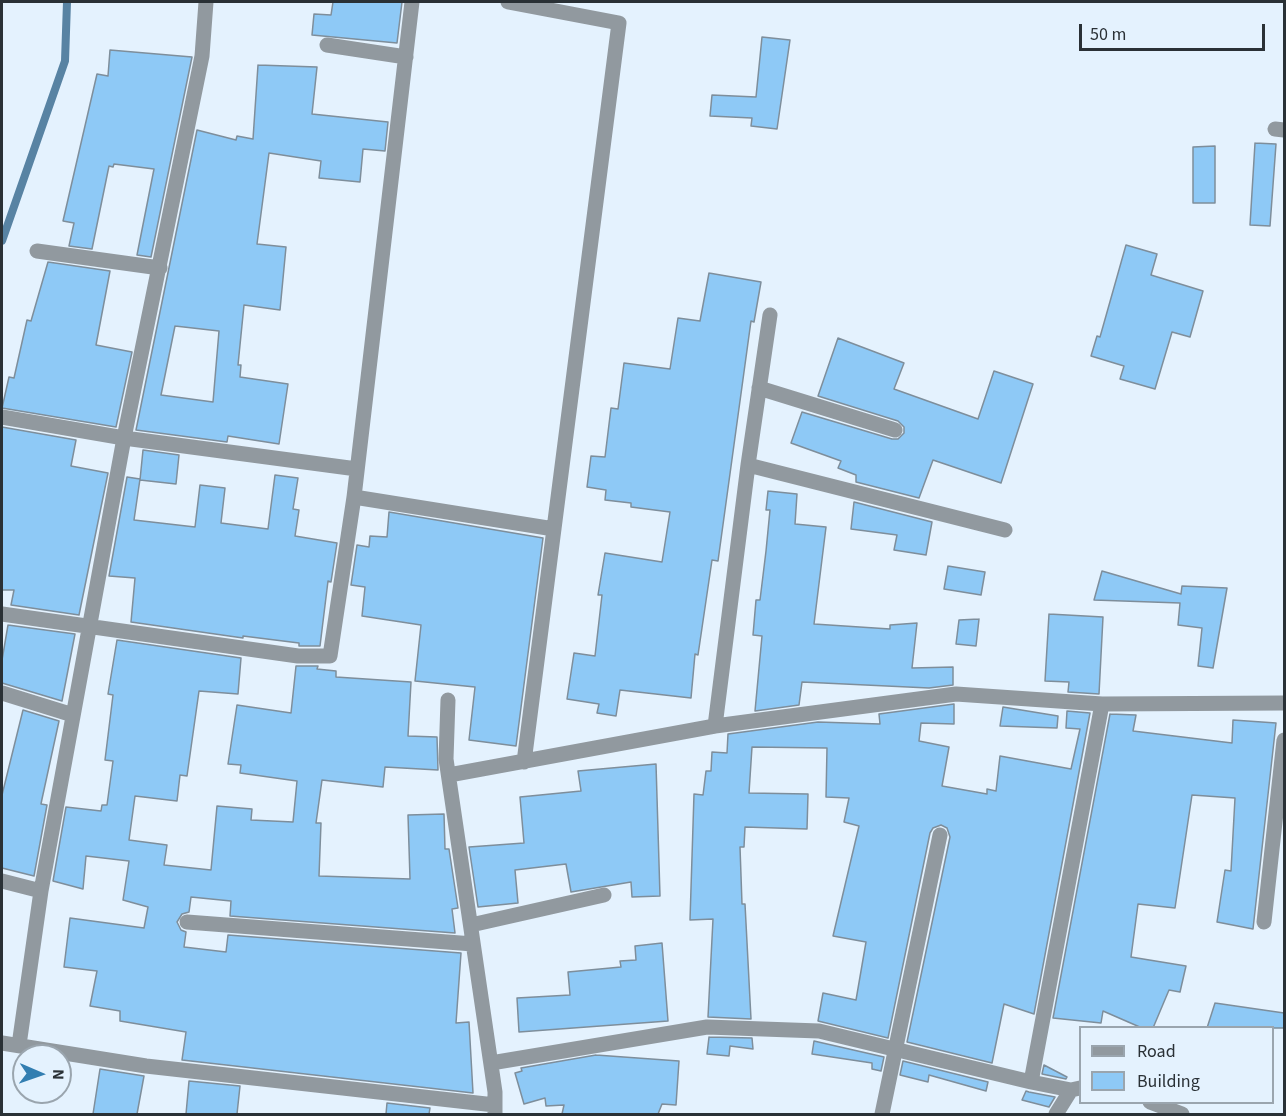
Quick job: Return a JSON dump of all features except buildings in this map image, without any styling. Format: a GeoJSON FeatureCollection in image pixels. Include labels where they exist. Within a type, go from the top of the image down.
{"type":"FeatureCollection","features":[{"type":"Feature","properties":{"kind":"street"},"geometry":{"type":"LineString","coordinates":[[19,1044],[41,891],[124,438],[201,56],[206,2]]}},
{"type":"Feature","properties":{"kind":"street"},"geometry":{"type":"LineString","coordinates":[[2,614],[298,656],[330,656],[354,497],[412,2]]}},
{"type":"Feature","properties":{"kind":"street"},"geometry":{"type":"LineString","coordinates":[[508,2],[619,23],[524,762]]}},
{"type":"Feature","properties":{"kind":"street"},"geometry":{"type":"LineString","coordinates":[[327,45],[406,57]]}},
{"type":"Feature","properties":{"kind":"street"},"geometry":{"type":"LineString","coordinates":[[37,251],[160,268]]}},
{"type":"Feature","properties":{"kind":"street"},"geometry":{"type":"LineString","coordinates":[[715,726],[748,465],[770,315]]}},
{"type":"Feature","properties":{"kind":"street"},"geometry":{"type":"LineString","coordinates":[[759,388],[895,430]]}},
{"type":"Feature","properties":{"kind":"street"},"geometry":{"type":"LineString","coordinates":[[2,417],[124,438],[357,469]]}},
{"type":"Feature","properties":{"kind":"street"},"geometry":{"type":"LineString","coordinates":[[748,465],[1005,530]]}},
{"type":"Feature","properties":{"kind":"street"},"geometry":{"type":"LineString","coordinates":[[354,497],[554,529]]}},
{"type":"Feature","properties":{"kind":"street"},"geometry":{"type":"LineString","coordinates":[[2,693],[73,715]]}},
{"type":"Feature","properties":{"kind":"street"},"geometry":{"type":"LineString","coordinates":[[449,775],[715,726],[956,694],[1102,704],[1284,703]]}},
{"type":"Feature","properties":{"kind":"street"},"geometry":{"type":"LineString","coordinates":[[72,1054],[146,1066],[495,1110],[491,1063],[446,759],[448,700]]}},
{"type":"Feature","properties":{"kind":"street"},"geometry":{"type":"LineString","coordinates":[[1030,1082],[1102,704]]}},
{"type":"Feature","properties":{"kind":"street"},"geometry":{"type":"LineString","coordinates":[[1264,922],[1284,740]]}},
{"type":"Feature","properties":{"kind":"street"},"geometry":{"type":"LineString","coordinates":[[882,1114],[940,835]]}},
{"type":"Feature","properties":{"kind":"street"},"geometry":{"type":"LineString","coordinates":[[2,881],[41,891]]}},
{"type":"Feature","properties":{"kind":"street"},"geometry":{"type":"LineString","coordinates":[[471,925],[604,895]]}},
{"type":"Feature","properties":{"kind":"street"},"geometry":{"type":"LineString","coordinates":[[187,922],[473,944]]}},
{"type":"Feature","properties":{"kind":"street"},"geometry":{"type":"LineString","coordinates":[[491,1063],[707,1027],[819,1031],[1030,1082],[1076,1089]]}},
{"type":"Feature","properties":{"kind":"street"},"geometry":{"type":"LineString","coordinates":[[1056,1114],[1076,1089]]}},
{"type":"Feature","properties":{"kind":"street"},"geometry":{"type":"LineString","coordinates":[[1155,1104],[1182,1114]]}},
{"type":"Feature","properties":{"kind":"waterway"},"geometry":{"type":"LineString","coordinates":[[2,241],[65,61],[67,2]]}}]}
